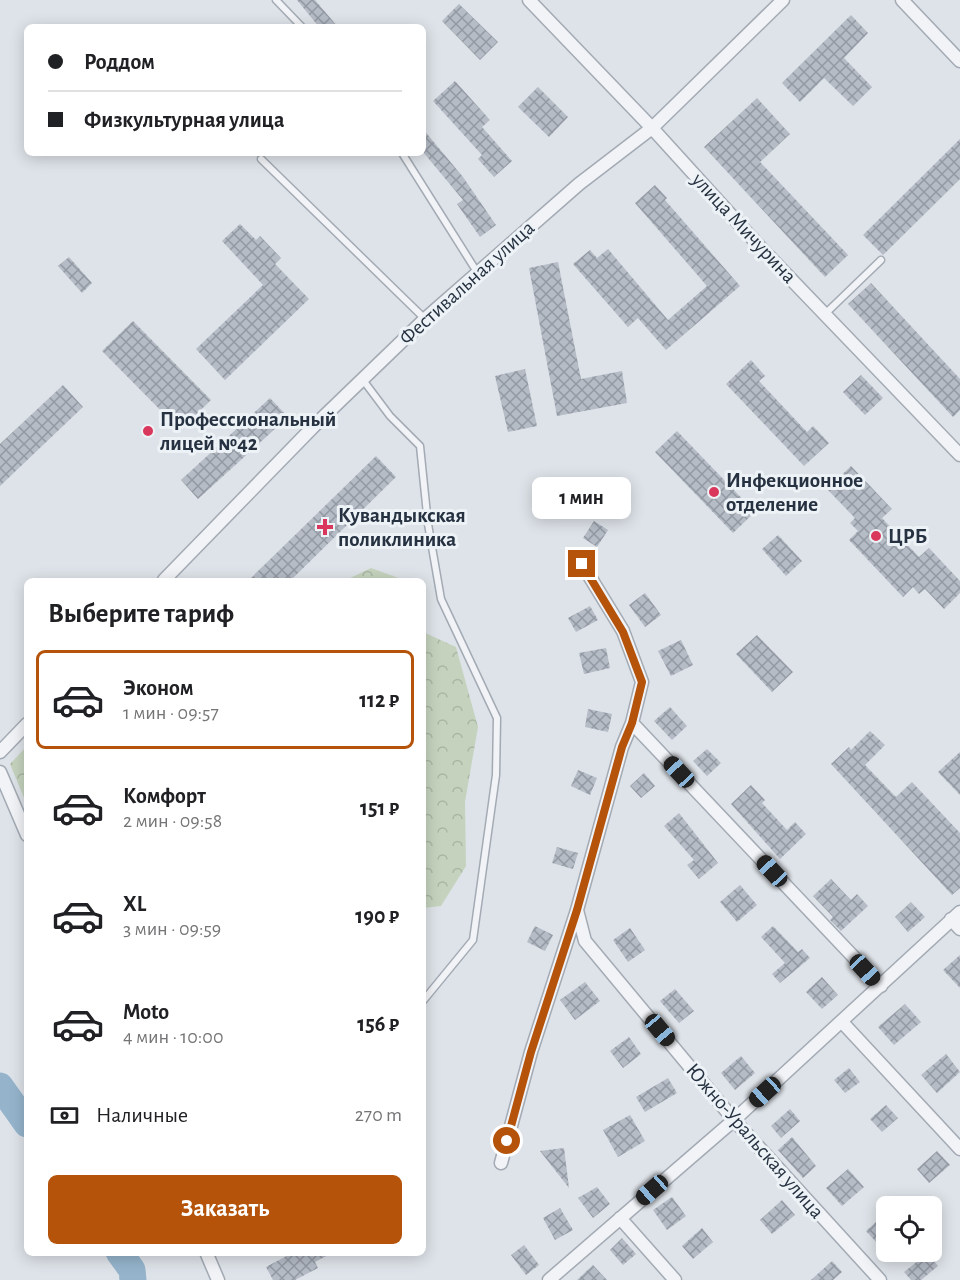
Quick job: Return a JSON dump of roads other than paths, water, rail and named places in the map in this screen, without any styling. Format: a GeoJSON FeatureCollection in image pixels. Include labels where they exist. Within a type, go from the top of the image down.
{"type":"FeatureCollection","features":[{"type":"Feature","properties":{"kind":"street","name":"улица Мичурина"},"geometry":{"type":"LineString","coordinates":[[529,0],[652,128],[761,248],[960,455]]}},
{"type":"Feature","properties":{"kind":"street","name":"Фестивальная улица"},"geometry":{"type":"LineString","coordinates":[[166,578],[314,426],[424,319],[579,184],[652,128],[783,0]]}},
{"type":"Feature","properties":{"kind":"street"},"geometry":{"type":"LineString","coordinates":[[902,0],[960,61]]}},
{"type":"Feature","properties":{"kind":"street"},"geometry":{"type":"LineString","coordinates":[[501,1163],[531,1052],[577,910],[642,682],[623,632],[582,564]]}},
{"type":"Feature","properties":{"kind":"street"},"geometry":{"type":"LineString","coordinates":[[632,723],[881,986]]}},
{"type":"Feature","properties":{"kind":"street"},"geometry":{"type":"LineString","coordinates":[[0,752],[24,727]]}},
{"type":"Feature","properties":{"kind":"street"},"geometry":{"type":"LineString","coordinates":[[0,772],[24,828]]}},
{"type":"Feature","properties":{"kind":"street","name":"Южно-Уральская улица"},"geometry":{"type":"LineString","coordinates":[[577,910],[585,941],[734,1120],[880,1280]]}},
{"type":"Feature","properties":{"kind":"street"},"geometry":{"type":"LineString","coordinates":[[549,1280],[734,1120],[957,920]]}},
{"type":"Feature","properties":{"kind":"street"},"geometry":{"type":"LineString","coordinates":[[842,1022],[960,1149]]}},
{"type":"Feature","properties":{"kind":"street"},"geometry":{"type":"LineString","coordinates":[[620,1218],[675,1280]]}},
{"type":"Feature","properties":{"kind":"street"},"geometry":{"type":"LineString","coordinates":[[208,1256],[218,1280]]}},
{"type":"Feature","properties":{"kind":"lane"},"geometry":{"type":"LineString","coordinates":[[276,0],[300,24]]}},
{"type":"Feature","properties":{"kind":"lane"},"geometry":{"type":"LineString","coordinates":[[404,156],[477,272]]}},
{"type":"Feature","properties":{"kind":"lane"},"geometry":{"type":"LineString","coordinates":[[261,159],[424,319]]}},
{"type":"Feature","properties":{"kind":"lane"},"geometry":{"type":"LineString","coordinates":[[825,314],[881,260]]}},
{"type":"Feature","properties":{"kind":"lane"},"geometry":{"type":"LineString","coordinates":[[363,380],[390,416],[420,446],[428,524],[441,599],[497,718],[496,775],[473,940],[426,997]]}},
{"type":"Feature","properties":{"kind":"waterway"},"geometry":{"type":"LineString","coordinates":[[0,1086],[24,1120]]}},
{"type":"Feature","properties":{"kind":"waterway"},"geometry":{"type":"LineString","coordinates":[[122,1256],[132,1270],[133,1280]]}},
{"type":"Feature","properties":{"kind":"place","name":"Профессиональный лицей №42"},"geometry":{"type":"Point","coordinates":[148,431]}},
{"type":"Feature","properties":{"kind":"place","name":"Инфекционное отделение"},"geometry":{"type":"Point","coordinates":[714,492]}},
{"type":"Feature","properties":{"kind":"place","name":"Кувандыкская поликлиника"},"geometry":{"type":"Point","coordinates":[325,527]}},
{"type":"Feature","properties":{"kind":"place","name":"ЦРБ"},"geometry":{"type":"Point","coordinates":[876,536]}}]}
